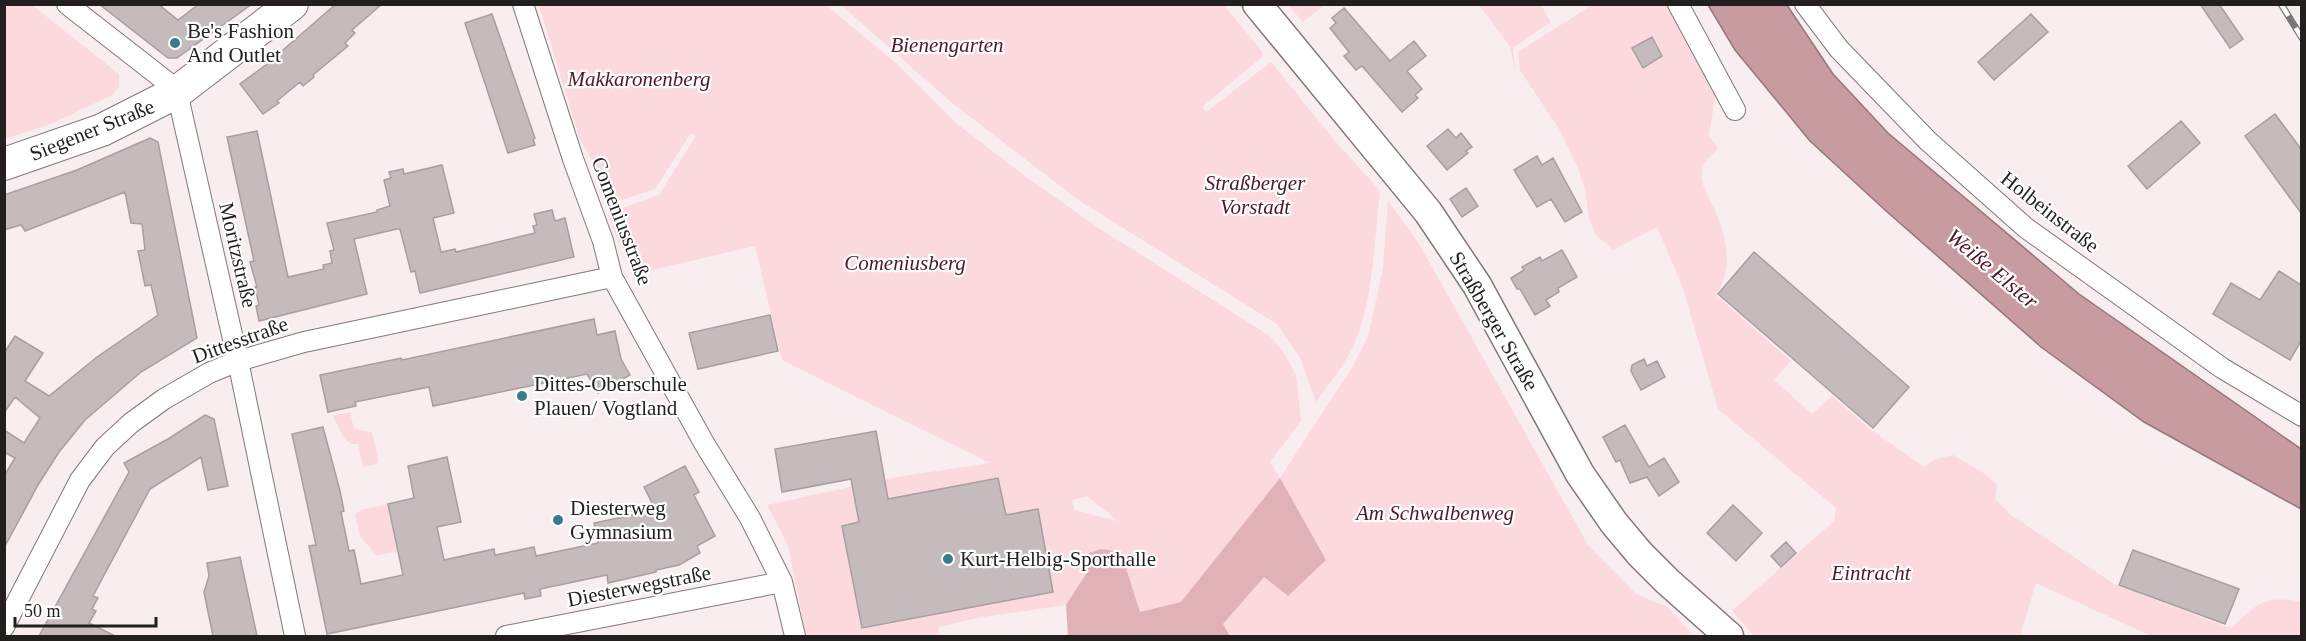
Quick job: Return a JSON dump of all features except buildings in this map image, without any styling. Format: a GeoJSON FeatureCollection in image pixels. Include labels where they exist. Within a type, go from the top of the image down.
{"type":"FeatureCollection","features":[{"type":"Feature","properties":{"kind":"main road","name":"Siegener Straße"},"geometry":{"type":"LineString","coordinates":[[4,164],[102,130],[177,92],[292,4]]}},
{"type":"Feature","properties":{"kind":"main road","name":"Straßberger Straße"},"geometry":{"type":"LineString","coordinates":[[1257,4],[1428,212],[1477,285],[1580,474],[1614,523],[1667,581],[1730,636]]}},
{"type":"Feature","properties":{"kind":"street"},"geometry":{"type":"LineString","coordinates":[[67,4],[177,92]]}},
{"type":"Feature","properties":{"kind":"street","name":"Comeniusstraße"},"geometry":{"type":"LineString","coordinates":[[523,4],[573,159],[603,241],[612,277],[704,443],[750,519],[782,582],[795,636]]}},
{"type":"Feature","properties":{"kind":"street"},"geometry":{"type":"LineString","coordinates":[[1678,4],[1735,111]]}},
{"type":"Feature","properties":{"kind":"street","name":"Holbeinstraße"},"geometry":{"type":"LineString","coordinates":[[1805,4],[1839,49],[1928,141],[2026,228],[2222,369],[2301,416]]}},
{"type":"Feature","properties":{"kind":"street","name":"Moritzstraße"},"geometry":{"type":"LineString","coordinates":[[177,92],[238,361],[295,636]]}},
{"type":"Feature","properties":{"kind":"street","name":"Dittesstraße"},"geometry":{"type":"LineString","coordinates":[[4,627],[80,480],[105,447],[130,423],[164,399],[208,373],[238,361],[304,342],[612,277]]}},
{"type":"Feature","properties":{"kind":"street","name":"Diesterwegstraße"},"geometry":{"type":"LineString","coordinates":[[506,636],[782,582]]}},
{"type":"Feature","properties":{"kind":"green space"},"geometry":{"type":"Polygon","coordinates":[[[5,4],[32,5],[119,74],[119,87],[112,95],[51,124],[5,139],[5,4]]]}},
{"type":"Feature","properties":{"kind":"green space","name":"Comeniusberg"},"geometry":{"type":"Polygon","coordinates":[[[539,5],[826,5],[896,63],[956,123],[1026,177],[1097,227],[1270,336],[1286,356],[1296,375],[1301,421],[1270,462],[1280,478],[1181,603],[1140,612],[1121,552],[1087,574],[1066,605],[977,618],[938,627],[940,636],[806,636],[788,545],[767,505],[897,477],[990,463],[782,360],[755,246],[635,274],[627,251],[619,245],[608,213],[659,195],[696,136],[691,133],[655,189],[606,205],[592,160],[580,140],[539,5]],[[1087,496],[1072,500],[1074,510],[1117,521],[1087,496]]]}},
{"type":"Feature","properties":{"kind":"green space","name":"Straßberger Vorstadt"},"geometry":{"type":"Polygon","coordinates":[[[841,5],[1224,5],[1263,53],[1262,57],[1202,107],[1206,112],[1271,62],[1335,141],[1380,191],[1369,290],[1360,328],[1346,359],[1316,402],[1300,358],[1277,324],[1080,201],[952,103],[841,5]]]}},
{"type":"Feature","properties":{"kind":"green space"},"geometry":{"type":"Polygon","coordinates":[[[1288,5],[1324,5],[1303,22],[1288,5]]]}},
{"type":"Feature","properties":{"kind":"green space"},"geometry":{"type":"Polygon","coordinates":[[[1479,5],[1541,5],[1551,22],[1513,48],[1515,72],[1510,46],[1479,5]]]}},
{"type":"Feature","properties":{"kind":"green space","name":"Eintracht"},"geometry":{"type":"Polygon","coordinates":[[[1592,5],[1669,5],[1717,86],[1709,135],[1718,148],[1703,166],[1702,172],[1704,187],[1725,240],[1727,262],[1722,284],[1716,295],[1791,361],[1774,380],[1812,414],[1832,396],[1870,429],[1924,467],[1936,459],[1953,455],[1997,484],[1995,499],[2011,515],[2114,584],[2226,627],[2232,627],[2263,603],[2278,600],[2301,602],[2301,636],[2151,636],[2036,583],[2020,636],[1754,636],[1732,611],[1834,521],[1836,508],[1718,409],[1683,288],[1657,227],[1613,250],[1595,234],[1589,219],[1586,193],[1578,168],[1559,129],[1520,70],[1518,52],[1592,5]]]}},
{"type":"Feature","properties":{"kind":"green space","name":"Am Schwalbenweg"},"geometry":{"type":"Polygon","coordinates":[[[1388,201],[1418,242],[1588,545],[1636,594],[1667,607],[1694,636],[1230,636],[1223,624],[1264,576],[1280,478],[1351,369],[1368,337],[1383,268],[1388,201]]]}},
{"type":"Feature","properties":{"kind":"green space"},"geometry":{"type":"Polygon","coordinates":[[[350,412],[354,429],[372,432],[379,463],[363,467],[358,444],[351,444],[343,437],[333,416],[350,412]]]}},
{"type":"Feature","properties":{"kind":"green space"},"geometry":{"type":"Polygon","coordinates":[[[388,504],[398,552],[376,555],[360,536],[355,514],[361,510],[388,504]]]}},
{"type":"Feature","properties":{"kind":"shaded area"},"geometry":{"type":"Polygon","coordinates":[[[1280,478],[1326,560],[1288,596],[1264,577],[1223,624],[1230,636],[1068,636],[1066,605],[1086,574],[1083,555],[1101,549],[1121,552],[1140,612],[1181,602],[1280,478]]]}},
{"type":"Feature","properties":{"kind":"water","name":"Weiße Elster"},"geometry":{"type":"Polygon","coordinates":[[[1708,5],[1787,5],[1833,74],[1888,133],[2079,294],[2301,449],[2301,509],[2144,422],[2041,347],[1810,141],[1735,50],[1708,5]]]}},
{"type":"Feature","properties":{"kind":"railway"},"geometry":{"type":"LineString","coordinates":[[2281,4],[2302,38]]}},
{"type":"Feature","properties":{"kind":"place","name":"Be's Fashion And Outlet"},"geometry":{"type":"Point","coordinates":[175,43]}},
{"type":"Feature","properties":{"kind":"place","name":"Dittes-Oberschule Plauen/ Vogtland"},"geometry":{"type":"Point","coordinates":[522,396]}},
{"type":"Feature","properties":{"kind":"place","name":"Diesterweg Gymnasium"},"geometry":{"type":"Point","coordinates":[558,520]}},
{"type":"Feature","properties":{"kind":"place","name":"Kurt-Helbig-Sporthalle"},"geometry":{"type":"Point","coordinates":[948,559]}},
{"type":"Feature","properties":{"kind":"park label","name":"Bienengarten"},"geometry":{"type":"Point","coordinates":[947,45]}},
{"type":"Feature","properties":{"kind":"park label","name":"Makkaronenberg"},"geometry":{"type":"Point","coordinates":[639,79]}}]}
